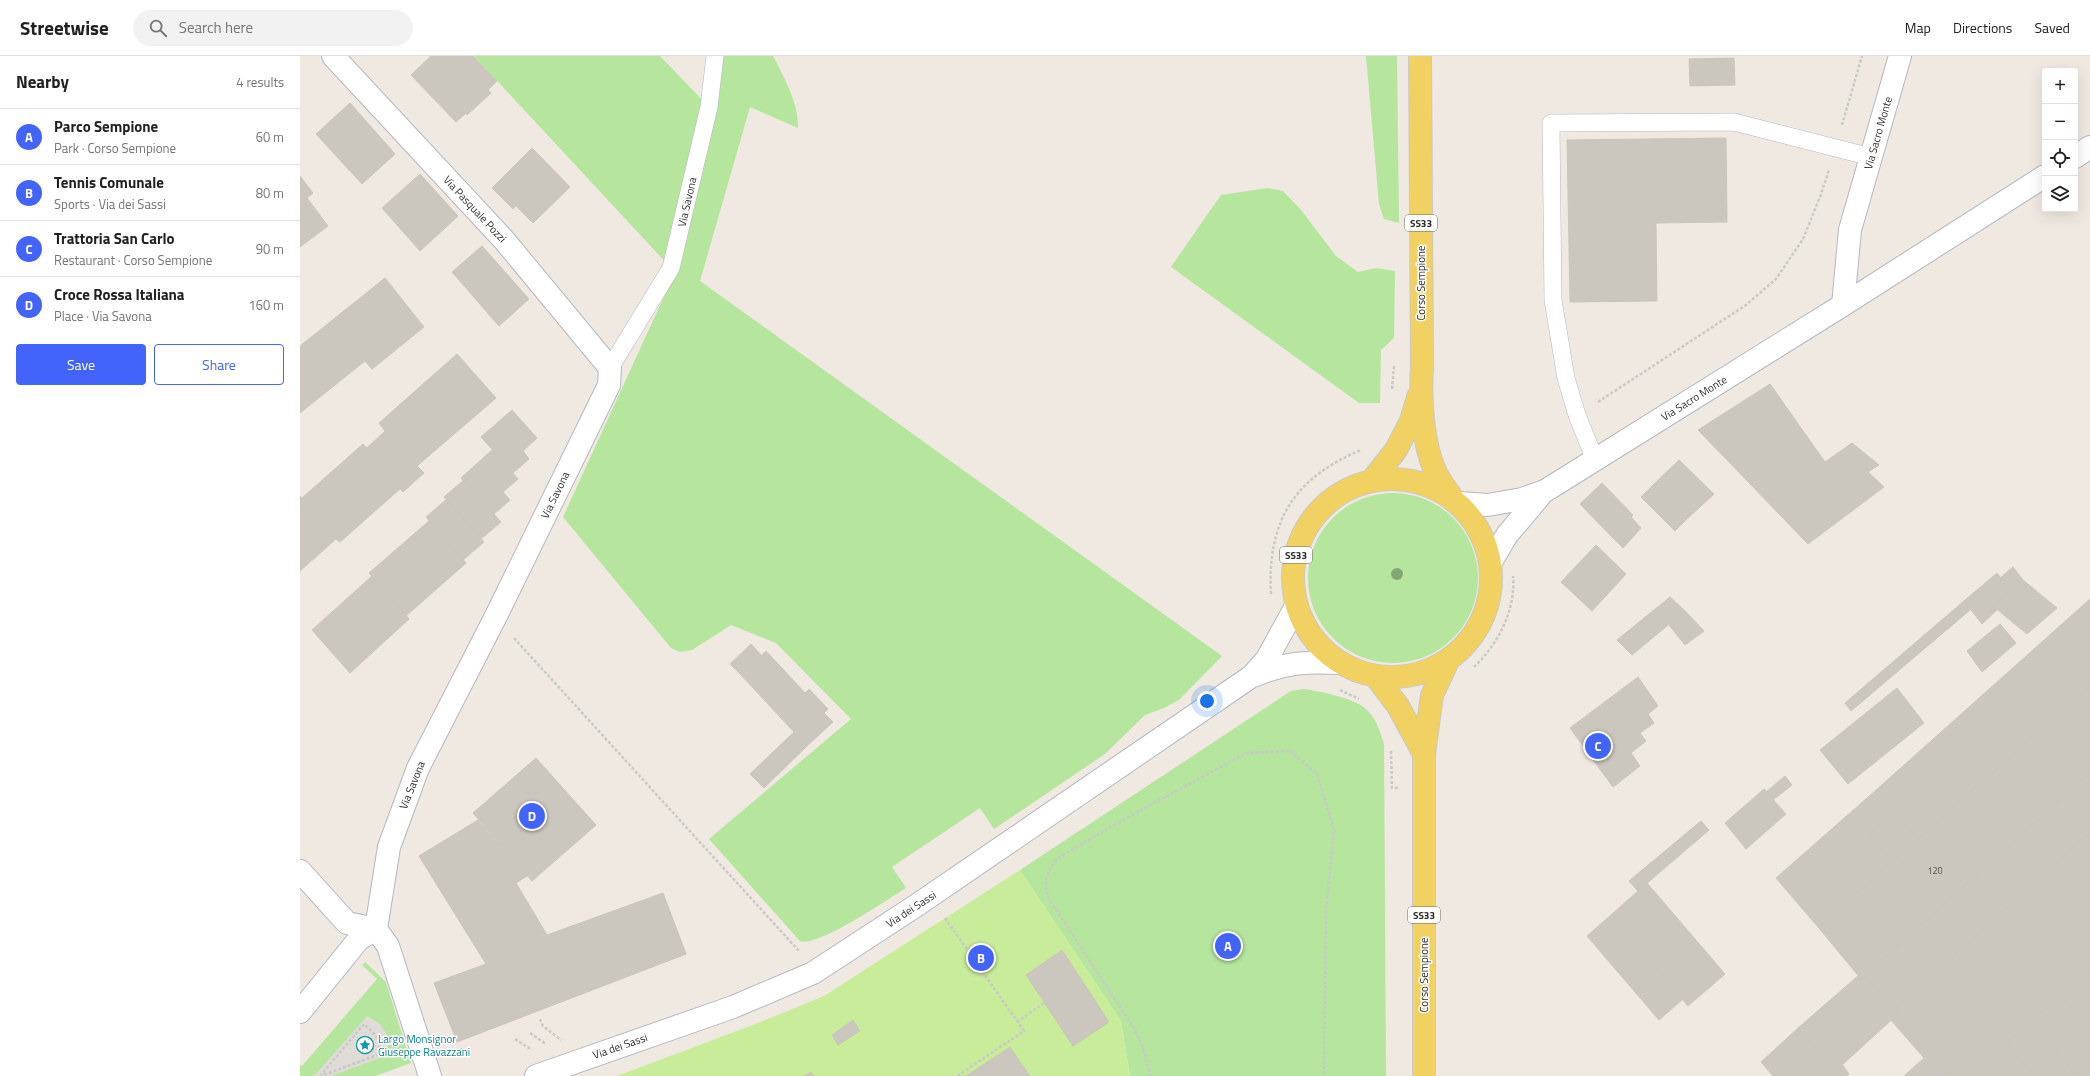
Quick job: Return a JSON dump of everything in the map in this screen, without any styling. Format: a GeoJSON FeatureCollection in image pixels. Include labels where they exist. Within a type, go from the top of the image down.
{"type":"FeatureCollection","features":[{"type":"Feature","properties":{"kind":"main road","name":"Corso Sempione"},"geometry":{"type":"LineString","coordinates":[[1420,56],[1422,358],[1420,390]]}},
{"type":"Feature","properties":{"kind":"main road","name":"SS33"},"geometry":{"type":"LineString","coordinates":[[1373,479],[1396,450],[1411,421],[1420,390]]}},
{"type":"Feature","properties":{"kind":"main road","name":"SS33"},"geometry":{"type":"LineString","coordinates":[[1420,390],[1425,433],[1436,473],[1455,500],[1480,530],[1491,562],[1490,600],[1475,635],[1448,661],[1413,676],[1376,677],[1339,663],[1312,638],[1296,606],[1293,565],[1306,526],[1334,495],[1373,479],[1414,480],[1455,500]]}},
{"type":"Feature","properties":{"kind":"main road","name":"SS33"},"geometry":{"type":"LineString","coordinates":[[1424,754],[1432,695],[1448,661]]}},
{"type":"Feature","properties":{"kind":"main road"},"geometry":{"type":"LineString","coordinates":[[1376,677],[1398,706],[1424,754]]}},
{"type":"Feature","properties":{"kind":"main road","name":"Corso Sempione"},"geometry":{"type":"LineString","coordinates":[[1424,754],[1424,1076]]}},
{"type":"Feature","properties":{"kind":"street","name":"Via Pasquale Pozzi"},"geometry":{"type":"LineString","coordinates":[[333,56],[504,240],[610,368]]}},
{"type":"Feature","properties":{"kind":"street","name":"Via Sacro Monte"},"geometry":{"type":"LineString","coordinates":[[1843,305],[1850,230],[1900,56]]}},
{"type":"Feature","properties":{"kind":"street"},"geometry":{"type":"LineString","coordinates":[[2078,155],[2090,147]]}},
{"type":"Feature","properties":{"kind":"street","name":"Via Sacro Monte"},"geometry":{"type":"LineString","coordinates":[[1455,500],[1488,505],[1522,499],[1545,491],[1843,305],[2042,178]]}},
{"type":"Feature","properties":{"kind":"street","name":"Via Savona"},"geometry":{"type":"LineString","coordinates":[[376,929],[389,847],[418,768],[496,616],[609,384],[610,368]]}},
{"type":"Feature","properties":{"kind":"street","name":"Via Sacro Monte"},"geometry":{"type":"LineString","coordinates":[[1491,562],[1507,535],[1545,491]]}},
{"type":"Feature","properties":{"kind":"street","name":"Via dei Sassi"},"geometry":{"type":"LineString","coordinates":[[1252,676],[1267,659],[1296,606]]}},
{"type":"Feature","properties":{"kind":"street","name":"Via dei Sassi"},"geometry":{"type":"LineString","coordinates":[[536,1076],[733,1007],[812,973],[917,905],[1252,676],[1275,667],[1306,662],[1339,663]]}},
{"type":"Feature","properties":{"kind":"street"},"geometry":{"type":"LineString","coordinates":[[300,870],[347,923],[376,929],[388,946],[430,1076]]}},
{"type":"Feature","properties":{"kind":"street"},"geometry":{"type":"LineString","coordinates":[[300,1012],[359,939],[376,929]]}},
{"type":"Feature","properties":{"kind":"lane","name":"Via Savona"},"geometry":{"type":"LineString","coordinates":[[610,368],[671,268],[709,107],[715,56]]}},
{"type":"Feature","properties":{"kind":"lane"},"geometry":{"type":"LineString","coordinates":[[1595,460],[1577,415],[1566,378],[1553,300],[1551,124],[1734,122],[1870,157]]}},
{"type":"Feature","properties":{"kind":"path"},"geometry":{"type":"LineString","coordinates":[[1577,415],[1746,305],[1776,279],[1803,240],[1820,197],[1862,56]]}},
{"type":"Feature","properties":{"kind":"path"},"geometry":{"type":"LineString","coordinates":[[1471,670],[1495,641],[1507,617],[1512,597],[1513,569]]}},
{"type":"Feature","properties":{"kind":"path"},"geometry":{"type":"LineString","coordinates":[[496,616],[800,952],[812,973]]}},
{"type":"Feature","properties":{"kind":"path"},"geometry":{"type":"LineString","coordinates":[[1337,689],[1362,700]]}},
{"type":"Feature","properties":{"kind":"path"},"geometry":{"type":"LineString","coordinates":[[1391,744],[1392,788],[1423,788]]}},
{"type":"Feature","properties":{"kind":"path"},"geometry":{"type":"LineString","coordinates":[[1151,1076],[1142,1045],[1134,1028],[1049,899],[1045,880],[1050,867],[1057,859],[1202,776],[1246,753],[1290,752],[1317,774],[1334,830],[1326,911],[1324,1076]]}},
{"type":"Feature","properties":{"kind":"path"},"geometry":{"type":"LineString","coordinates":[[944,916],[1024,1031],[957,1076]]}},
{"type":"Feature","properties":{"kind":"path"},"geometry":{"type":"LineString","coordinates":[[1017,1022],[1044,1003]]}},
{"type":"Feature","properties":{"kind":"path"},"geometry":{"type":"LineString","coordinates":[[540,1019],[543,1026],[565,1043],[561,1044]]}},
{"type":"Feature","properties":{"kind":"path"},"geometry":{"type":"LineString","coordinates":[[364,1024],[376,1034],[380,1042],[380,1054],[320,1076],[364,1024]]}},
{"type":"Feature","properties":{"kind":"path"},"geometry":{"type":"LineString","coordinates":[[530,1033],[550,1048]]}},
{"type":"Feature","properties":{"kind":"path"},"geometry":{"type":"LineString","coordinates":[[515,1039],[536,1053]]}},
{"type":"Feature","properties":{"kind":"green space"},"geometry":{"type":"Polygon","coordinates":[[[474,56],[660,56],[709,107],[671,268],[474,56]]]}},
{"type":"Feature","properties":{"kind":"green space"},"geometry":{"type":"Polygon","coordinates":[[[722,56],[773,56],[793,100],[798,119],[798,128],[750,107],[700,281],[1222,656],[1179,700],[1164,708],[1145,715],[1105,754],[994,829],[980,808],[892,867],[906,888],[853,921],[821,937],[809,941],[800,941],[709,839],[851,719],[776,643],[731,625],[692,650],[680,652],[671,648],[563,517],[678,266],[722,56]]]}},
{"type":"Feature","properties":{"kind":"green space"},"geometry":{"type":"Polygon","coordinates":[[[1366,56],[1397,56],[1399,223],[1384,219],[1379,204],[1366,56]]]}},
{"type":"Feature","properties":{"kind":"green space"},"geometry":{"type":"Polygon","coordinates":[[[1268,188],[1283,191],[1301,210],[1336,256],[1358,272],[1376,268],[1395,271],[1394,338],[1381,350],[1380,403],[1359,403],[1171,267],[1221,195],[1268,188]]]}},
{"type":"Feature","properties":{"kind":"green space"},"geometry":{"type":"Polygon","coordinates":[[[1393,493],[1418,497],[1433,503],[1453,518],[1468,538],[1474,553],[1478,578],[1474,603],[1468,618],[1453,638],[1433,653],[1418,659],[1393,663],[1368,659],[1353,653],[1333,638],[1318,618],[1312,603],[1308,578],[1312,553],[1318,538],[1333,518],[1353,503],[1368,497],[1393,493]]]}},
{"type":"Feature","properties":{"kind":"green space"},"geometry":{"type":"Polygon","coordinates":[[[1304,689],[1336,696],[1361,705],[1375,721],[1384,744],[1386,1076],[1130,1076],[1121,1021],[1020,870],[1291,691],[1304,689]]]}},
{"type":"Feature","properties":{"kind":"green space"},"geometry":{"type":"Polygon","coordinates":[[[1020,870],[1121,1021],[1130,1076],[617,1076],[758,1023],[824,996],[1020,870]]]}},
{"type":"Feature","properties":{"kind":"green space"},"geometry":{"type":"Polygon","coordinates":[[[365,962],[386,982],[411,1063],[375,1076],[300,1076],[300,1065],[302,1066],[377,979],[362,965],[365,962]]]}},
{"type":"Feature","properties":{"kind":"shaded area","name":"Largo Monsignor Giuseppe Ravazzani"},"geometry":{"type":"Polygon","coordinates":[[[367,1016],[380,1024],[386,1033],[389,1041],[385,1056],[331,1076],[312,1076],[316,1074],[367,1016]]]}},
{"type":"Feature","properties":{"kind":"building"},"geometry":{"type":"Polygon","coordinates":[[[431,56],[473,56],[497,81],[488,90],[491,93],[467,115],[466,113],[456,122],[411,75],[431,56]]]}},
{"type":"Feature","properties":{"kind":"building"},"geometry":{"type":"Polygon","coordinates":[[[1734,58],[1735,85],[1690,86],[1689,59],[1734,58]]]}},
{"type":"Feature","properties":{"kind":"building"},"geometry":{"type":"Polygon","coordinates":[[[350,103],[395,154],[362,184],[316,134],[350,103]]]}},
{"type":"Feature","properties":{"kind":"building"},"geometry":{"type":"Polygon","coordinates":[[[1726,138],[1727,222],[1656,223],[1657,301],[1570,302],[1567,140],[1726,138]]]}},
{"type":"Feature","properties":{"kind":"building"},"geometry":{"type":"Polygon","coordinates":[[[532,148],[570,187],[533,223],[516,206],[513,209],[492,188],[532,148]]]}},
{"type":"Feature","properties":{"kind":"building"},"geometry":{"type":"Polygon","coordinates":[[[420,174],[458,216],[420,251],[382,208],[420,174]]]}},
{"type":"Feature","properties":{"kind":"building"},"geometry":{"type":"Polygon","coordinates":[[[300,176],[313,193],[307,198],[328,226],[300,247],[300,176]]]}},
{"type":"Feature","properties":{"kind":"building"},"geometry":{"type":"Polygon","coordinates":[[[482,246],[529,299],[499,326],[452,272],[482,246]]]}},
{"type":"Feature","properties":{"kind":"building"},"geometry":{"type":"Polygon","coordinates":[[[385,278],[424,327],[372,369],[365,361],[300,413],[300,346],[385,278]]]}},
{"type":"Feature","properties":{"kind":"building"},"geometry":{"type":"Polygon","coordinates":[[[457,354],[496,398],[417,466],[424,473],[403,492],[400,489],[340,542],[336,539],[300,571],[300,496],[302,498],[363,444],[367,448],[385,431],[379,423],[457,354]]]}},
{"type":"Feature","properties":{"kind":"building"},"geometry":{"type":"Polygon","coordinates":[[[1770,384],[1825,462],[1852,443],[1879,465],[1868,472],[1884,487],[1808,544],[1698,430],[1770,384]]]}},
{"type":"Feature","properties":{"kind":"building"},"geometry":{"type":"Polygon","coordinates":[[[512,410],[537,438],[523,451],[529,459],[513,473],[481,437],[512,410]]]}},
{"type":"Feature","properties":{"kind":"building"},"geometry":{"type":"Polygon","coordinates":[[[492,450],[518,479],[503,492],[510,500],[494,514],[461,478],[492,450]]]}},
{"type":"Feature","properties":{"kind":"building"},"geometry":{"type":"Polygon","coordinates":[[[1679,460],[1714,494],[1689,517],[1655,483],[1679,460]]]}},
{"type":"Feature","properties":{"kind":"building"},"geometry":{"type":"Polygon","coordinates":[[[464,480],[501,522],[481,539],[444,497],[464,480]]]}},
{"type":"Feature","properties":{"kind":"building"},"geometry":{"type":"Polygon","coordinates":[[[1602,483],[1633,515],[1612,537],[1580,504],[1602,483]]]}},
{"type":"Feature","properties":{"kind":"building"},"geometry":{"type":"Polygon","coordinates":[[[1655,483],[1689,517],[1675,531],[1641,497],[1655,483]]]}},
{"type":"Feature","properties":{"kind":"building"},"geometry":{"type":"Polygon","coordinates":[[[447,499],[484,542],[463,560],[426,517],[447,499]]]}},
{"type":"Feature","properties":{"kind":"building"},"geometry":{"type":"Polygon","coordinates":[[[1631,517],[1641,528],[1623,548],[1612,537],[1631,517]]]}},
{"type":"Feature","properties":{"kind":"building"},"geometry":{"type":"Polygon","coordinates":[[[429,521],[466,563],[406,616],[369,573],[429,521]]]}},
{"type":"Feature","properties":{"kind":"building"},"geometry":{"type":"Polygon","coordinates":[[[1596,545],[1626,574],[1592,611],[1561,582],[1596,545]]]}},
{"type":"Feature","properties":{"kind":"building"},"geometry":{"type":"Polygon","coordinates":[[[2013,567],[2023,580],[2011,591],[2000,578],[2013,567]]]}},
{"type":"Feature","properties":{"kind":"building"},"geometry":{"type":"Polygon","coordinates":[[[1997,573],[2011,591],[1993,606],[1997,610],[1982,624],[1964,601],[1997,573]]]}},
{"type":"Feature","properties":{"kind":"building"},"geometry":{"type":"Polygon","coordinates":[[[372,576],[409,619],[350,673],[312,630],[372,576]]]}},
{"type":"Feature","properties":{"kind":"building"},"geometry":{"type":"Polygon","coordinates":[[[2023,580],[2057,608],[2027,634],[1993,606],[2023,580]]]}},
{"type":"Feature","properties":{"kind":"building"},"geometry":{"type":"Polygon","coordinates":[[[1670,597],[1685,611],[1632,655],[1617,640],[1670,597]]]}},
{"type":"Feature","properties":{"kind":"building"},"geometry":{"type":"Polygon","coordinates":[[[2090,599],[2090,686],[1918,839],[1875,791],[2090,599]]]}},
{"type":"Feature","properties":{"kind":"building"},"geometry":{"type":"Polygon","coordinates":[[[1964,601],[1970,610],[1851,711],[1845,703],[1964,601]]]}},
{"type":"Feature","properties":{"kind":"building"},"geometry":{"type":"Polygon","coordinates":[[[1685,611],[1704,631],[1685,645],[1669,625],[1685,611]]]}},
{"type":"Feature","properties":{"kind":"building"},"geometry":{"type":"Polygon","coordinates":[[[2000,624],[2016,643],[1982,672],[1967,651],[2000,624]]]}},
{"type":"Feature","properties":{"kind":"building"},"geometry":{"type":"Polygon","coordinates":[[[751,644],[761,655],[741,675],[730,664],[751,644]]]}},
{"type":"Feature","properties":{"kind":"building"},"geometry":{"type":"Polygon","coordinates":[[[766,651],[805,693],[809,689],[828,709],[824,713],[833,722],[807,746],[741,675],[766,651]]]}},
{"type":"Feature","properties":{"kind":"building"},"geometry":{"type":"Polygon","coordinates":[[[1638,677],[1658,706],[1648,714],[1654,723],[1640,733],[1646,741],[1631,753],[1640,766],[1613,787],[1570,728],[1638,677]]]}},
{"type":"Feature","properties":{"kind":"building"},"geometry":{"type":"Polygon","coordinates":[[[2090,686],[2090,773],[1861,979],[1818,927],[2090,686]]]}},
{"type":"Feature","properties":{"kind":"building"},"geometry":{"type":"Polygon","coordinates":[[[1897,688],[1924,723],[1848,784],[1820,750],[1897,688]]]}},
{"type":"Feature","properties":{"kind":"building"},"geometry":{"type":"Polygon","coordinates":[[[794,732],[807,746],[764,788],[750,774],[794,732]]]}},
{"type":"Feature","properties":{"kind":"building"},"geometry":{"type":"Polygon","coordinates":[[[536,758],[596,825],[532,881],[473,813],[536,758]]]}},
{"type":"Feature","properties":{"kind":"building"},"geometry":{"type":"Polygon","coordinates":[[[2090,773],[2090,832],[1894,1010],[1865,975],[2090,773]]]}},
{"type":"Feature","properties":{"kind":"building"},"geometry":{"type":"Polygon","coordinates":[[[1785,776],[1792,785],[1773,800],[1766,792],[1785,776]]]}},
{"type":"Feature","properties":{"kind":"building"},"geometry":{"type":"Polygon","coordinates":[[[1764,789],[1786,814],[1746,849],[1725,823],[1764,789]]]}},
{"type":"Feature","properties":{"kind":"building"},"geometry":{"type":"Polygon","coordinates":[[[1875,791],[1894,813],[1869,834],[1893,862],[1818,927],[1776,878],[1875,791]]]}},
{"type":"Feature","properties":{"kind":"building"},"geometry":{"type":"Polygon","coordinates":[[[1894,813],[1918,839],[1893,862],[1869,834],[1894,813]]]}},
{"type":"Feature","properties":{"kind":"building"},"geometry":{"type":"Polygon","coordinates":[[[478,820],[527,876],[516,883],[547,935],[663,893],[686,954],[457,1042],[434,983],[486,964],[419,856],[478,820]]]}},
{"type":"Feature","properties":{"kind":"building"},"geometry":{"type":"Polygon","coordinates":[[[1701,821],[1709,830],[1638,891],[1629,881],[1701,821]]]}},
{"type":"Feature","properties":{"kind":"building"},"geometry":{"type":"Polygon","coordinates":[[[2090,832],[2090,971],[2006,1043],[2035,1076],[1951,1076],[1930,1052],[1924,1058],[1891,1020],[1898,1014],[1894,1010],[2090,832]]]}},
{"type":"Feature","properties":{"kind":"building"},"geometry":{"type":"Polygon","coordinates":[[[1647,883],[1725,974],[1688,1006],[1611,915],[1647,883]]]}},
{"type":"Feature","properties":{"kind":"building"},"geometry":{"type":"Polygon","coordinates":[[[1611,915],[1683,999],[1659,1020],[1587,936],[1611,915]]]}},
{"type":"Feature","properties":{"kind":"building"},"geometry":{"type":"Polygon","coordinates":[[[1062,950],[1109,1022],[1073,1046],[1026,975],[1062,950]]]}},
{"type":"Feature","properties":{"kind":"building"},"geometry":{"type":"Polygon","coordinates":[[[2090,971],[2090,1076],[2077,1076],[2056,1052],[2086,1024],[2061,996],[2090,971]]]}},
{"type":"Feature","properties":{"kind":"building"},"geometry":{"type":"Polygon","coordinates":[[[1859,975],[1861,979],[1865,975],[1898,1014],[1842,1065],[1839,1060],[1832,1067],[1798,1028],[1859,975]]]}},
{"type":"Feature","properties":{"kind":"building"},"geometry":{"type":"Polygon","coordinates":[[[2061,996],[2086,1024],[2056,1052],[2077,1076],[2035,1076],[2006,1043],[2061,996]]]}},
{"type":"Feature","properties":{"kind":"building"},"geometry":{"type":"Polygon","coordinates":[[[853,1020],[860,1031],[838,1045],[832,1035],[853,1020]]]}},
{"type":"Feature","properties":{"kind":"building"},"geometry":{"type":"Polygon","coordinates":[[[1798,1028],[1832,1067],[1839,1060],[1849,1074],[1846,1076],[1773,1076],[1761,1062],[1798,1028]]]}},
{"type":"Feature","properties":{"kind":"building"},"geometry":{"type":"Polygon","coordinates":[[[1010,1047],[1030,1076],[966,1076],[1010,1047]]]}},
{"type":"Feature","properties":{"kind":"building"},"geometry":{"type":"Polygon","coordinates":[[[1930,1052],[1951,1076],[1904,1076],[1924,1058],[1930,1052]]]}},
{"type":"Feature","properties":{"kind":"building"},"geometry":{"type":"Polygon","coordinates":[[[811,1072],[814,1076],[804,1076],[811,1072]]]}},
{"type":"Feature","properties":{"kind":"place","name":"Trattoria San Carlo"},"geometry":{"type":"Point","coordinates":[1598,746]}},
{"type":"Feature","properties":{"kind":"place","name":"Croce Rossa Italiana"},"geometry":{"type":"Point","coordinates":[532,816]}},
{"type":"Feature","properties":{"kind":"place","name":"Parco Sempione"},"geometry":{"type":"Point","coordinates":[1228,946]}},
{"type":"Feature","properties":{"kind":"place","name":"Tennis Comunale"},"geometry":{"type":"Point","coordinates":[981,958]}},
{"type":"Feature","properties":{"kind":"place","name":"Largo Monsignor Giuseppe Ravazzani"},"geometry":{"type":"Point","coordinates":[365,1045]}}]}
